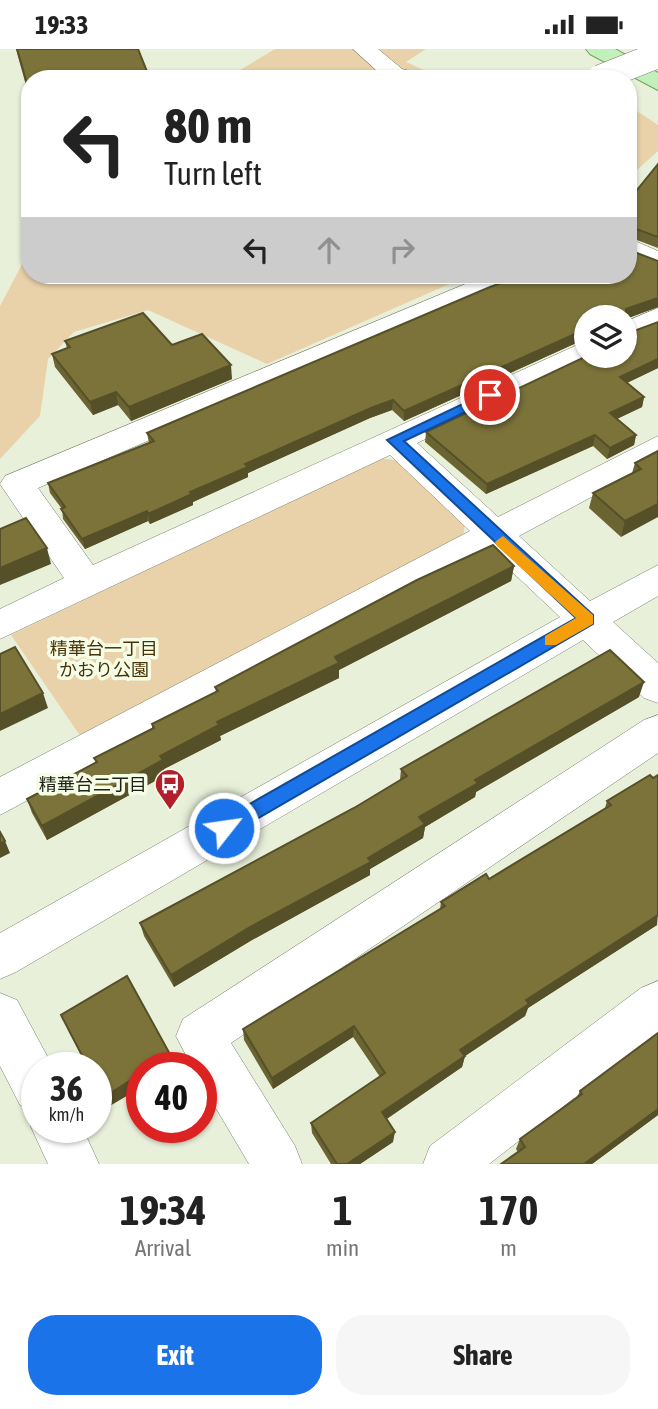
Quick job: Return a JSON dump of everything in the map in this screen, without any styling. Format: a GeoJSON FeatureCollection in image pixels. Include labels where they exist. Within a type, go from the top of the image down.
{"type":"FeatureCollection","features":[{"type":"Feature","properties":{"kind":"main road"},"geometry":{"type":"LineString","coordinates":[[598,49],[635,70]]}},
{"type":"Feature","properties":{"kind":"main road"},"geometry":{"type":"LineString","coordinates":[[630,49],[658,64]]}},
{"type":"Feature","properties":{"kind":"main road"},"geometry":{"type":"LineString","coordinates":[[637,71],[658,83]]}},
{"type":"Feature","properties":{"kind":"street"},"geometry":{"type":"LineString","coordinates":[[364,49],[389,70]]}},
{"type":"Feature","properties":{"kind":"street"},"geometry":{"type":"LineString","coordinates":[[619,70],[658,55]]}},
{"type":"Feature","properties":{"kind":"street"},"geometry":{"type":"LineString","coordinates":[[637,251],[658,263]]}},
{"type":"Feature","properties":{"kind":"street"},"geometry":{"type":"LineString","coordinates":[[87,583],[17,484],[490,284]]}},
{"type":"Feature","properties":{"kind":"street"},"geometry":{"type":"LineString","coordinates":[[637,327],[658,317]]}},
{"type":"Feature","properties":{"kind":"street"},"geometry":{"type":"LineString","coordinates":[[0,625],[574,357]]}},
{"type":"Feature","properties":{"kind":"street"},"geometry":{"type":"LineString","coordinates":[[394,440],[658,687]]}},
{"type":"Feature","properties":{"kind":"street"},"geometry":{"type":"LineString","coordinates":[[0,797],[658,447]]}},
{"type":"Feature","properties":{"kind":"street"},"geometry":{"type":"LineString","coordinates":[[0,957],[658,579]]}},
{"type":"Feature","properties":{"kind":"street"},"geometry":{"type":"LineString","coordinates":[[277,1164],[200,1036],[658,732]]}},
{"type":"Feature","properties":{"kind":"street"},"geometry":{"type":"LineString","coordinates":[[448,1164],[658,1004]]}},
{"type":"Feature","properties":{"kind":"street"},"geometry":{"type":"LineString","coordinates":[[0,1016],[21,1057]]}},
{"type":"Feature","properties":{"kind":"street"},"geometry":{"type":"LineString","coordinates":[[64,1143],[74,1164]]}},
{"type":"Feature","properties":{"kind":"green space"},"geometry":{"type":"Polygon","coordinates":[[[275,49],[426,49],[406,62],[423,70],[240,70],[275,49]]]}},
{"type":"Feature","properties":{"kind":"green space"},"geometry":{"type":"Polygon","coordinates":[[[637,111],[658,125],[658,151],[637,170],[637,111]]]}},
{"type":"Feature","properties":{"kind":"green space"},"geometry":{"type":"Polygon","coordinates":[[[21,266],[21,284],[449,284],[267,364],[148,310],[74,332],[48,359],[40,416],[0,459],[0,306],[21,266]]]}},
{"type":"Feature","properties":{"kind":"green space","name":"精華台一丁目 かおり公園"},"geometry":{"type":"Polygon","coordinates":[[[380,458],[400,461],[465,522],[463,538],[83,740],[11,635],[380,458]]]}},
{"type":"Feature","properties":{"kind":"building"},"geometry":{"type":"Polygon","coordinates":[[[17,49],[138,49],[146,70],[23,70],[17,49]]]}},
{"type":"Feature","properties":{"kind":"building"},"geometry":{"type":"Polygon","coordinates":[[[658,164],[658,237],[637,229],[637,190],[658,164]]]}},
{"type":"Feature","properties":{"kind":"building"},"geometry":{"type":"Polygon","coordinates":[[[637,253],[658,261],[658,298],[637,305],[574,305],[574,334],[404,411],[393,400],[371,408],[245,464],[248,467],[148,514],[147,511],[82,539],[61,509],[65,507],[48,483],[154,441],[147,433],[498,284],[637,284],[637,253]]]}},
{"type":"Feature","properties":{"kind":"building"},"geometry":{"type":"Polygon","coordinates":[[[143,313],[172,345],[202,334],[231,365],[129,407],[116,392],[90,402],[52,354],[70,347],[65,341],[143,313]]]}},
{"type":"Feature","properties":{"kind":"building"},"geometry":{"type":"Polygon","coordinates":[[[658,322],[658,359],[620,377],[644,397],[610,413],[636,435],[610,448],[595,435],[487,484],[426,432],[574,362],[574,368],[637,368],[637,330],[658,322]]]}},
{"type":"Feature","properties":{"kind":"building"},"geometry":{"type":"Polygon","coordinates":[[[658,451],[658,504],[625,521],[593,493],[641,469],[635,463],[658,451]]]}},
{"type":"Feature","properties":{"kind":"building"},"geometry":{"type":"Polygon","coordinates":[[[26,518],[47,548],[0,568],[0,529],[26,518]]]}},
{"type":"Feature","properties":{"kind":"building"},"geometry":{"type":"Polygon","coordinates":[[[493,545],[514,566],[335,657],[339,663],[217,722],[219,725],[160,756],[163,760],[42,826],[27,799],[97,762],[94,758],[154,728],[152,724],[218,691],[215,687],[417,580],[493,545]]]}},
{"type":"Feature","properties":{"kind":"building"},"geometry":{"type":"Polygon","coordinates":[[[15,647],[43,693],[0,714],[0,654],[15,647]]]}},
{"type":"Feature","properties":{"kind":"building"},"geometry":{"type":"Polygon","coordinates":[[[610,650],[644,682],[475,780],[478,783],[419,817],[425,824],[368,858],[371,862],[250,927],[171,975],[140,923],[354,808],[407,776],[401,769],[610,650]]]}},
{"type":"Feature","properties":{"kind":"building"},"geometry":{"type":"Polygon","coordinates":[[[650,775],[653,778],[658,775],[658,915],[526,1000],[529,1004],[460,1050],[465,1056],[382,1112],[395,1132],[347,1164],[337,1164],[311,1123],[385,1073],[354,1026],[272,1078],[243,1029],[445,906],[441,902],[486,874],[489,879],[611,805],[607,801],[650,775]]]}},
{"type":"Feature","properties":{"kind":"building"},"geometry":{"type":"Polygon","coordinates":[[[127,976],[169,1052],[126,1052],[126,1083],[112,1092],[112,1052],[80,1052],[61,1015],[127,976]]]}},
{"type":"Feature","properties":{"kind":"building"},"geometry":{"type":"Polygon","coordinates":[[[658,1033],[658,1109],[584,1164],[501,1164],[525,1147],[520,1139],[658,1033]]]}},
{"type":"Feature","properties":{"kind":"slow traffic"},"geometry":{"type":"LineString","coordinates":[[503,542],[587,619],[550,641]]}},
{"type":"Feature","properties":{"kind":"place","name":"精華台二丁目"},"geometry":{"type":"Point","coordinates":[170,811]}},
{"type":"Feature","properties":{"kind":"route"},"geometry":{"type":"LineString","coordinates":[[224,828],[587,619],[394,440],[490,395]]}}]}
